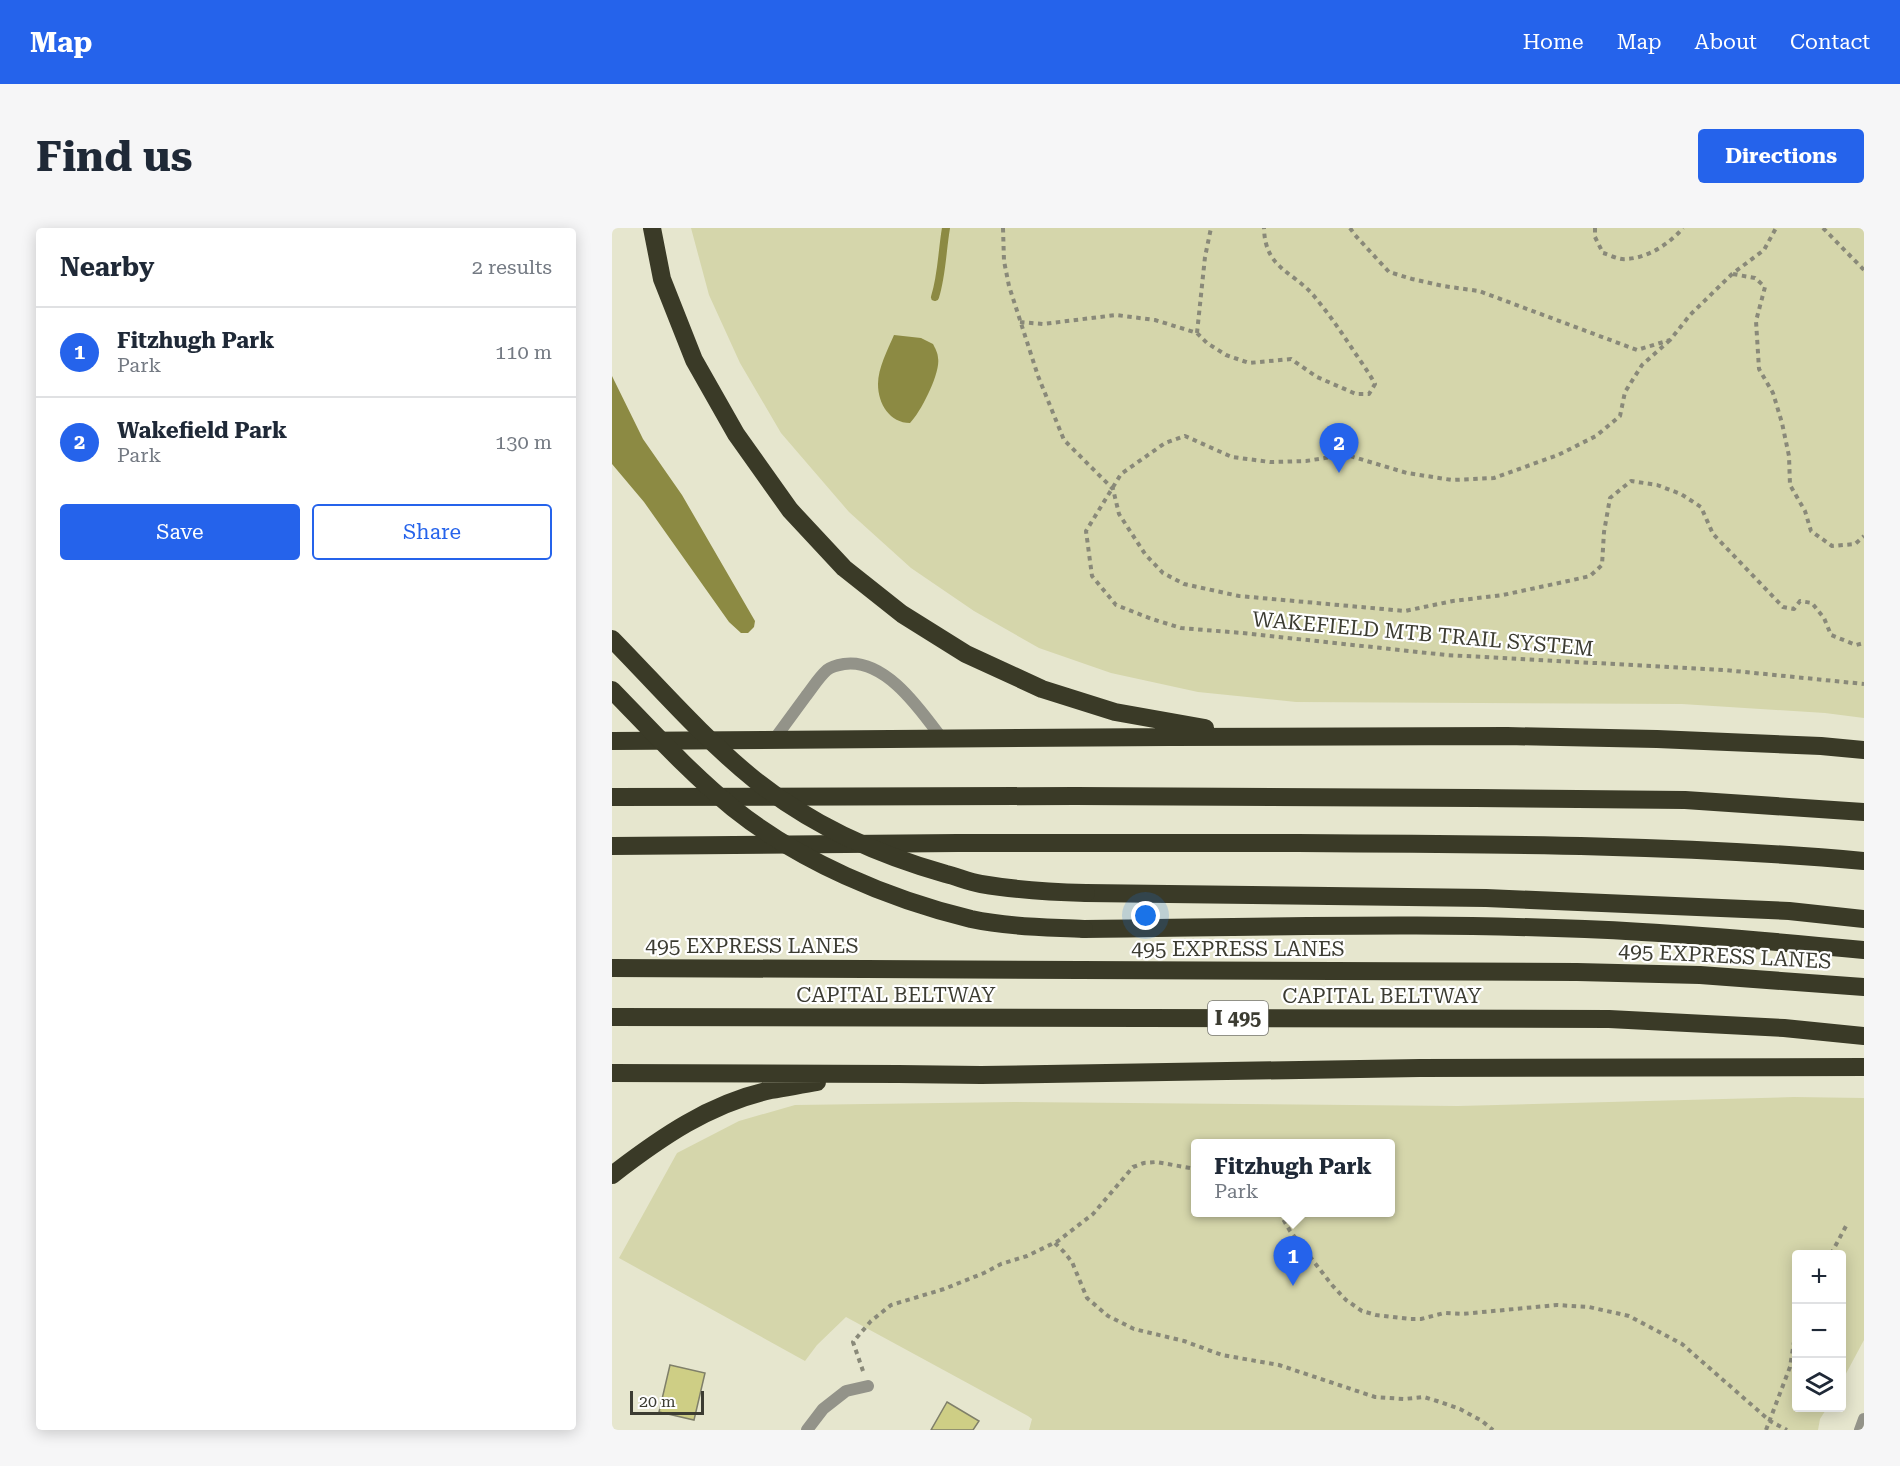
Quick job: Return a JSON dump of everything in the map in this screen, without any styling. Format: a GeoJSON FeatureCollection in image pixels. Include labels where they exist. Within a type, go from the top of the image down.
{"type":"FeatureCollection","features":[{"type":"Feature","properties":{"kind":"highway"},"geometry":{"type":"LineString","coordinates":[[652,228],[662,279],[694,360],[736,434],[790,510],[843,568],[902,614],[966,654],[1042,689],[1115,712],[1197,727],[1345,736]]}},
{"type":"Feature","properties":{"kind":"highway"},"geometry":{"type":"LineString","coordinates":[[612,639],[718,747],[756,780],[810,817],[860,843],[921,867],[980,884],[1032,891],[1086,893],[1486,898],[1789,911],[1864,919]]}},
{"type":"Feature","properties":{"kind":"highway"},"geometry":{"type":"LineString","coordinates":[[612,690],[687,766],[734,808],[791,848],[845,876],[909,901],[972,919],[1029,927],[1084,929],[1351,926],[1535,928],[1642,932],[1864,950]]}},
{"type":"Feature","properties":{"kind":"highway"},"geometry":{"type":"LineString","coordinates":[[612,741],[943,740],[1169,736],[1656,738],[1864,750]]}},
{"type":"Feature","properties":{"kind":"highway"},"geometry":{"type":"LineString","coordinates":[[612,797],[1099,796],[1604,799],[1685,800],[1864,812]]}},
{"type":"Feature","properties":{"kind":"highway"},"geometry":{"type":"LineString","coordinates":[[612,846],[1077,843],[1510,845],[1671,849],[1799,855],[1864,861]]}},
{"type":"Feature","properties":{"kind":"highway","name":"495 EXPRESS LANES"},"geometry":{"type":"LineString","coordinates":[[612,968],[1577,972],[1700,975],[1864,987]]}},
{"type":"Feature","properties":{"kind":"highway","name":"CAPITAL BELTWAY"},"geometry":{"type":"LineString","coordinates":[[612,1017],[1609,1019],[1784,1028],[1864,1036]]}},
{"type":"Feature","properties":{"kind":"highway"},"geometry":{"type":"LineString","coordinates":[[612,1073],[981,1076],[1420,1068],[1864,1067]]}},
{"type":"Feature","properties":{"kind":"highway"},"geometry":{"type":"LineString","coordinates":[[612,1175],[663,1137],[699,1116],[737,1101],[770,1090],[810,1083],[898,1074]]}},
{"type":"Feature","properties":{"kind":"street"},"geometry":{"type":"LineString","coordinates":[[774,741],[827,670],[849,664],[861,664],[896,684],[911,699],[943,740]]}},
{"type":"Feature","properties":{"kind":"street"},"geometry":{"type":"LineString","coordinates":[[807,1430],[823,1409],[846,1391],[868,1386]]}},
{"type":"Feature","properties":{"kind":"path","name":"WAKEFIELD MTB TRAIL SYSTEM"},"geometry":{"type":"LineString","coordinates":[[1003,228],[1004,261],[1020,322],[1038,376],[1064,440],[1113,489],[1119,514],[1145,554],[1163,573],[1184,584],[1239,596],[1405,611],[1453,601],[1503,595],[1590,576],[1602,565],[1604,532],[1610,498],[1631,481],[1657,485],[1681,494],[1701,507],[1713,534],[1783,607],[1794,609],[1800,601],[1812,603],[1824,618],[1831,635],[1856,645],[1864,643]]}},
{"type":"Feature","properties":{"kind":"path"},"geometry":{"type":"LineString","coordinates":[[1197,333],[1205,257],[1211,228]]}},
{"type":"Feature","properties":{"kind":"path"},"geometry":{"type":"LineString","coordinates":[[1020,322],[1042,324],[1116,315],[1155,320],[1197,333],[1207,343],[1226,355],[1249,363],[1291,360],[1317,377],[1356,394],[1369,394],[1375,384],[1370,374],[1339,327],[1312,294],[1279,267],[1265,242],[1264,228]]}},
{"type":"Feature","properties":{"kind":"path"},"geometry":{"type":"LineString","coordinates":[[1350,228],[1354,236],[1389,272],[1443,286],[1479,291],[1637,350],[1670,340]]}},
{"type":"Feature","properties":{"kind":"path"},"geometry":{"type":"LineString","coordinates":[[1595,228],[1595,237],[1603,253],[1624,260],[1647,255],[1674,238],[1683,228]]}},
{"type":"Feature","properties":{"kind":"path","name":"WAKEFIELD MTB TRAIL SYSTEM"},"geometry":{"type":"LineString","coordinates":[[1776,228],[1764,250],[1732,274],[1690,315],[1670,340],[1642,365],[1625,392],[1620,416],[1596,436],[1558,455],[1494,478],[1452,480],[1418,475],[1350,456],[1270,462],[1232,457],[1185,436],[1165,443],[1121,474],[1086,531],[1092,576],[1116,605],[1181,628],[1446,655],[1725,670],[1864,684]]}},
{"type":"Feature","properties":{"kind":"path"},"geometry":{"type":"LineString","coordinates":[[1822,228],[1864,270]]}},
{"type":"Feature","properties":{"kind":"path"},"geometry":{"type":"LineString","coordinates":[[1732,274],[1755,278],[1765,287],[1756,321],[1759,369],[1773,393],[1789,456],[1790,485],[1804,511],[1811,531],[1832,546],[1855,543],[1864,536]]}},
{"type":"Feature","properties":{"kind":"path"},"geometry":{"type":"LineString","coordinates":[[868,1386],[853,1342],[871,1321],[891,1305],[944,1289],[1055,1243],[1093,1214],[1133,1167],[1144,1162],[1156,1162],[1191,1168]]}},
{"type":"Feature","properties":{"kind":"path"},"geometry":{"type":"LineString","coordinates":[[1282,1217],[1332,1285],[1346,1300],[1362,1311],[1376,1315],[1421,1319],[1444,1313],[1462,1314],[1557,1305],[1589,1307],[1629,1316],[1682,1344],[1770,1421],[1787,1430]]}},
{"type":"Feature","properties":{"kind":"path"},"geometry":{"type":"LineString","coordinates":[[1833,1250],[1846,1226]]}},
{"type":"Feature","properties":{"kind":"path"},"geometry":{"type":"LineString","coordinates":[[1055,1243],[1072,1262],[1087,1298],[1108,1316],[1134,1329],[1184,1341],[1222,1355],[1279,1365],[1375,1397],[1404,1399],[1424,1397],[1460,1409],[1493,1430]]}},
{"type":"Feature","properties":{"kind":"path"},"geometry":{"type":"LineString","coordinates":[[1766,1430],[1792,1356]]}},
{"type":"Feature","properties":{"kind":"green space"},"geometry":{"type":"Polygon","coordinates":[[[691,228],[1864,228],[1864,718],[1825,713],[1682,704],[1296,702],[1198,692],[1111,673],[1039,648],[974,611],[911,568],[849,512],[781,433],[740,363],[709,295],[691,228]]]}},
{"type":"Feature","properties":{"kind":"green space"},"geometry":{"type":"Polygon","coordinates":[[[1794,1097],[1864,1098],[1864,1340],[1846,1374],[1846,1250],[1792,1250],[1792,1412],[1824,1412],[1820,1419],[1818,1430],[1029,1430],[1032,1419],[1028,1416],[846,1317],[817,1345],[805,1361],[619,1258],[677,1153],[739,1121],[795,1105],[1014,1102],[1458,1106],[1794,1097]]]}},
{"type":"Feature","properties":{"kind":"shaded area"},"geometry":{"type":"Polygon","coordinates":[[[894,335],[921,338],[933,344],[938,356],[933,382],[910,423],[891,416],[880,399],[878,384],[880,372],[894,335]]]}},
{"type":"Feature","properties":{"kind":"shaded area"},"geometry":{"type":"Polygon","coordinates":[[[612,376],[643,439],[682,495],[755,621],[754,627],[748,633],[741,633],[729,622],[644,502],[612,464],[612,376]]]}},
{"type":"Feature","properties":{"kind":"building"},"geometry":{"type":"Polygon","coordinates":[[[670,1365],[705,1373],[694,1420],[659,1412],[670,1365]]]}},
{"type":"Feature","properties":{"kind":"building"},"geometry":{"type":"Polygon","coordinates":[[[947,1402],[979,1421],[973,1430],[931,1430],[947,1402]]]}},
{"type":"Feature","properties":{"kind":"waterway"},"geometry":{"type":"LineString","coordinates":[[935,297],[941,272],[946,228]]}},
{"type":"Feature","properties":{"kind":"place","name":"Wakefield Park"},"geometry":{"type":"Point","coordinates":[1339,473]}},
{"type":"Feature","properties":{"kind":"place","name":"Fitzhugh Park"},"geometry":{"type":"Point","coordinates":[1293,1286]}}]}
